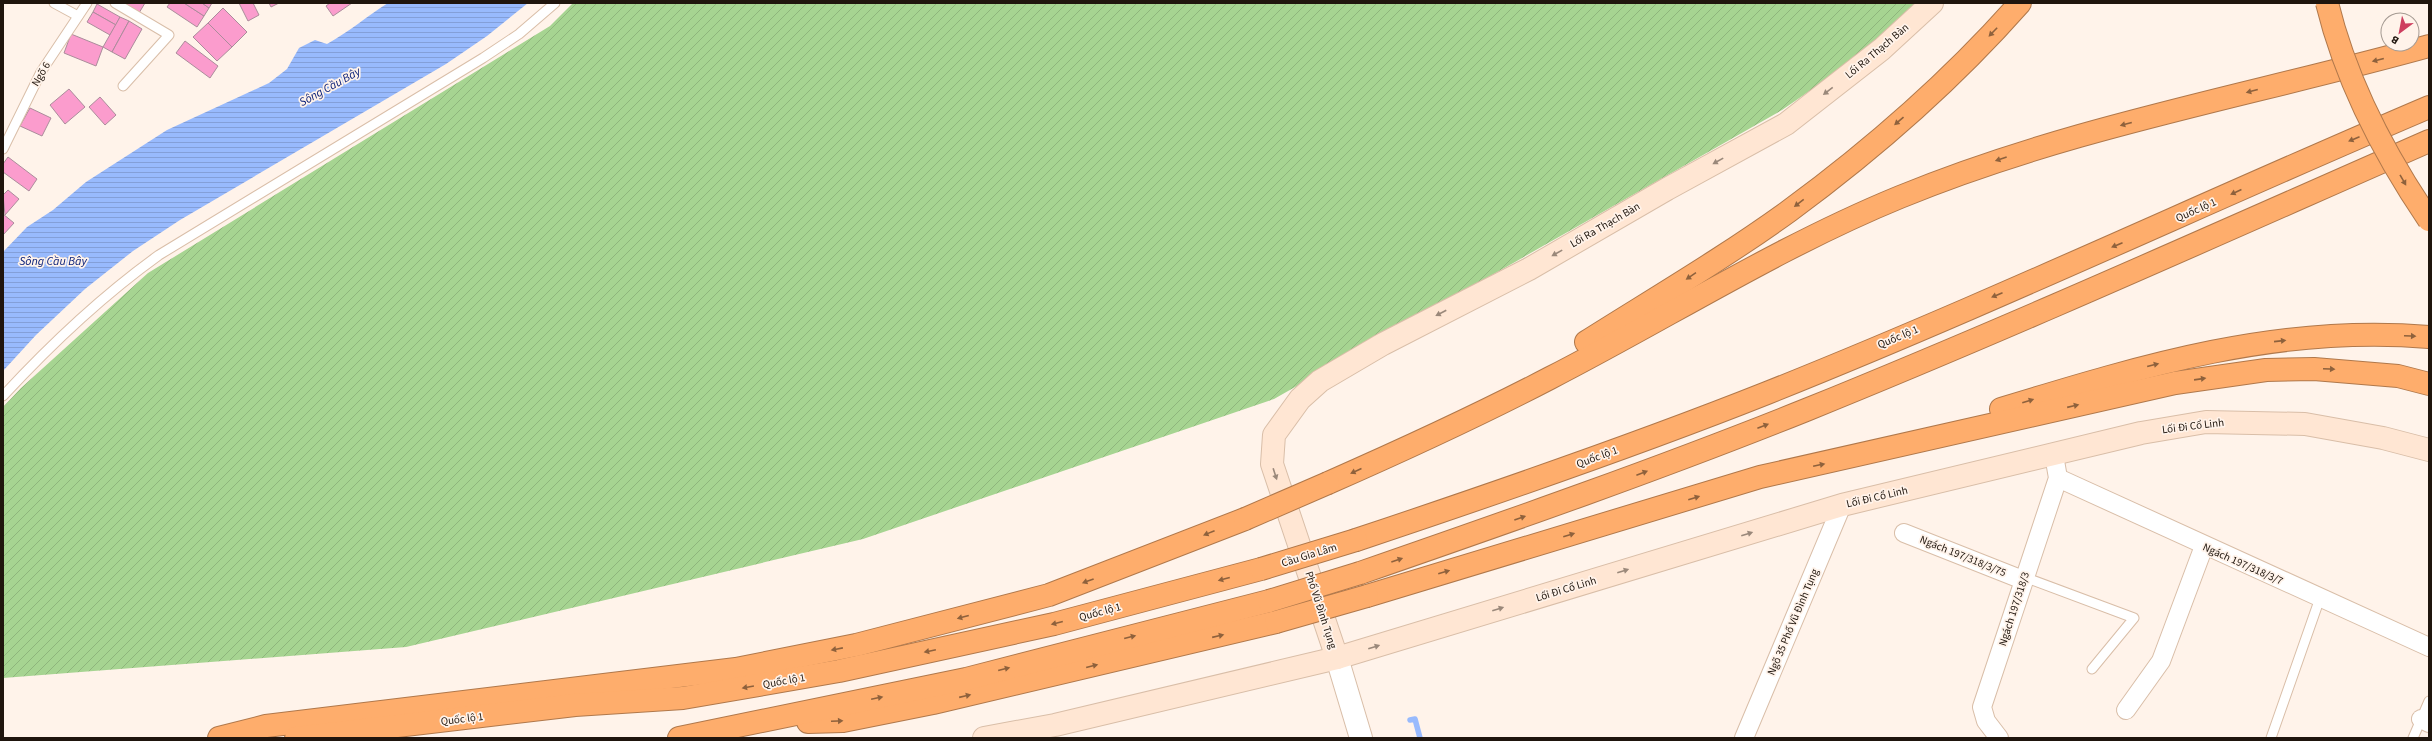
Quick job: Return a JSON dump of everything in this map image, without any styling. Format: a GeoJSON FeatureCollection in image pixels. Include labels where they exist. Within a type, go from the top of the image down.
{"type":"FeatureCollection","features":[{"type":"Feature","properties":{"kind":"highway"},"geometry":{"type":"LineString","coordinates":[[1384,459],[1569,353],[1788,211],[1850,164],[1928,96],[1972,54],[2020,3]]}},
{"type":"Feature","properties":{"kind":"highway"},"geometry":{"type":"LineString","coordinates":[[2327,3],[2339,45],[2360,99],[2391,158],[2429,220]]}},
{"type":"Feature","properties":{"kind":"highway"},"geometry":{"type":"LineString","coordinates":[[219,738],[266,726],[736,669],[856,645],[1049,595],[1245,519],[1384,459],[1550,378],[1786,250],[1902,196],[1973,169],[2077,137],[2429,46]]}},
{"type":"Feature","properties":{"kind":"highway","name":"Quốc lộ 1"},"geometry":{"type":"LineString","coordinates":[[1356,540],[1618,450],[1768,392],[2138,235],[2290,166],[2429,107]]}},
{"type":"Feature","properties":{"kind":"highway"},"geometry":{"type":"LineString","coordinates":[[679,738],[966,679],[1269,601],[1360,573],[1577,498],[1807,410],[2041,312],[2429,141]]}},
{"type":"Feature","properties":{"kind":"highway"},"geometry":{"type":"LineString","coordinates":[[1844,460],[2120,373],[2198,353],[2280,340],[2370,335],[2429,337]]}},
{"type":"Feature","properties":{"kind":"highway"},"geometry":{"type":"LineString","coordinates":[[742,724],[843,721],[1032,681],[1276,622],[1367,596],[1760,477],[1844,460],[2175,383],[2266,370],[2353,370],[2398,376],[2429,384]]}},
{"type":"Feature","properties":{"kind":"highway","name":"Cầu Gia Lâm"},"geometry":{"type":"LineString","coordinates":[[1261,569],[1356,540]]}},
{"type":"Feature","properties":{"kind":"highway","name":"Quốc lộ 1"},"geometry":{"type":"LineString","coordinates":[[296,738],[575,705],[683,698],[832,672],[1054,624],[1261,569]]}},
{"type":"Feature","properties":{"kind":"main road","name":"Lối Ra Thạch Bàn"},"geometry":{"type":"LineString","coordinates":[[1274,435],[1300,399],[1320,381],[1383,344],[1529,269],[1667,189],[1786,124],[1882,49],[1932,3]]}},
{"type":"Feature","properties":{"kind":"main road","name":"Lối Đi Cổ Linh"},"geometry":{"type":"LineString","coordinates":[[984,738],[1055,725],[1337,658],[1842,506],[2056,466],[2141,433],[2206,422],[2305,424],[2383,438],[2429,450]]}},
{"type":"Feature","properties":{"kind":"main road","name":"Phố Vũ Đình Tụng"},"geometry":{"type":"LineString","coordinates":[[1274,435],[1272,464],[1337,658]]}},
{"type":"Feature","properties":{"kind":"street","name":"Ngách 197/318/3/7"},"geometry":{"type":"LineString","coordinates":[[2056,466],[2204,546],[2429,647]]}},
{"type":"Feature","properties":{"kind":"street","name":"Ngách 197/318/3"},"geometry":{"type":"LineString","coordinates":[[1998,738],[1986,721],[1982,707],[2024,578],[2056,466]]}},
{"type":"Feature","properties":{"kind":"street","name":"Ngõ 35 Phố Vũ Đình Tụng"},"geometry":{"type":"LineString","coordinates":[[1744,738],[1842,506]]}},
{"type":"Feature","properties":{"kind":"street","name":"Ngách 197/318/3/75"},"geometry":{"type":"LineString","coordinates":[[1904,533],[2024,578]]}},
{"type":"Feature","properties":{"kind":"street"},"geometry":{"type":"LineString","coordinates":[[2126,710],[2161,661],[2204,546]]}},
{"type":"Feature","properties":{"kind":"street","name":"Phố Vũ Đình Tụng"},"geometry":{"type":"LineString","coordinates":[[1337,658],[1361,738]]}},
{"type":"Feature","properties":{"kind":"lane"},"geometry":{"type":"LineString","coordinates":[[54,3],[78,16]]}},
{"type":"Feature","properties":{"kind":"lane","name":"Ngõ 6"},"geometry":{"type":"LineString","coordinates":[[3,149],[41,72],[88,3]]}},
{"type":"Feature","properties":{"kind":"lane"},"geometry":{"type":"LineString","coordinates":[[115,3],[168,35],[123,86]]}},
{"type":"Feature","properties":{"kind":"lane"},"geometry":{"type":"LineString","coordinates":[[3,396],[44,352],[129,276],[159,255],[483,58],[519,34],[555,3]]}},
{"type":"Feature","properties":{"kind":"lane"},"geometry":{"type":"LineString","coordinates":[[2024,578],[2134,618],[2092,669]]}},
{"type":"Feature","properties":{"kind":"lane"},"geometry":{"type":"LineString","coordinates":[[2271,738],[2320,598]]}},
{"type":"Feature","properties":{"kind":"lane"},"geometry":{"type":"LineString","coordinates":[[2413,738],[2425,721],[2429,701]]}},
{"type":"Feature","properties":{"kind":"green space"},"geometry":{"type":"Polygon","coordinates":[[[573,3],[1920,3],[1895,32],[1782,110],[1274,399],[863,539],[406,647],[3,678],[3,407],[21,388],[148,273],[550,26],[573,3]]]}},
{"type":"Feature","properties":{"kind":"water","name":"Sông Cầu Bây"},"geometry":{"type":"Polygon","coordinates":[[[388,3],[528,3],[487,36],[446,64],[180,220],[133,251],[85,289],[36,335],[3,371],[3,252],[27,227],[53,210],[86,182],[167,130],[269,83],[287,69],[299,48],[315,40],[327,44],[388,3]]]}},
{"type":"Feature","properties":{"kind":"building"},"geometry":{"type":"Polygon","coordinates":[[[123,3],[145,3],[139,13],[123,3]]]}},
{"type":"Feature","properties":{"kind":"building"},"geometry":{"type":"Polygon","coordinates":[[[170,3],[184,3],[204,16],[197,27],[167,7],[170,3]]]}},
{"type":"Feature","properties":{"kind":"building"},"geometry":{"type":"Polygon","coordinates":[[[184,3],[202,3],[209,8],[204,16],[184,3]]]}},
{"type":"Feature","properties":{"kind":"building"},"geometry":{"type":"Polygon","coordinates":[[[202,3],[212,3],[209,8],[202,3]]]}},
{"type":"Feature","properties":{"kind":"building"},"geometry":{"type":"Polygon","coordinates":[[[239,3],[253,3],[259,15],[248,21],[239,3]]]}},
{"type":"Feature","properties":{"kind":"building"},"geometry":{"type":"Polygon","coordinates":[[[269,3],[279,3],[271,7],[269,3]]]}},
{"type":"Feature","properties":{"kind":"building"},"geometry":{"type":"Polygon","coordinates":[[[330,3],[352,3],[333,16],[326,6],[330,3]]]}},
{"type":"Feature","properties":{"kind":"building"},"geometry":{"type":"Polygon","coordinates":[[[97,4],[120,17],[116,25],[93,12],[97,4]]]}},
{"type":"Feature","properties":{"kind":"building"},"geometry":{"type":"Polygon","coordinates":[[[223,8],[247,32],[232,47],[208,23],[223,8]]]}},
{"type":"Feature","properties":{"kind":"building"},"geometry":{"type":"Polygon","coordinates":[[[93,12],[116,25],[110,35],[87,22],[93,12]]]}},
{"type":"Feature","properties":{"kind":"building"},"geometry":{"type":"Polygon","coordinates":[[[120,17],[129,21],[112,52],[103,47],[120,17]]]}},
{"type":"Feature","properties":{"kind":"building"},"geometry":{"type":"Polygon","coordinates":[[[129,21],[142,29],[125,59],[112,52],[129,21]]]}},
{"type":"Feature","properties":{"kind":"building"},"geometry":{"type":"Polygon","coordinates":[[[208,23],[232,47],[217,61],[193,37],[208,23]]]}},
{"type":"Feature","properties":{"kind":"building"},"geometry":{"type":"Polygon","coordinates":[[[71,34],[103,47],[96,66],[64,53],[71,34]]]}},
{"type":"Feature","properties":{"kind":"building"},"geometry":{"type":"Polygon","coordinates":[[[185,41],[218,66],[210,78],[176,53],[185,41]]]}},
{"type":"Feature","properties":{"kind":"building"},"geometry":{"type":"Polygon","coordinates":[[[69,89],[85,107],[65,124],[50,105],[69,89]]]}},
{"type":"Feature","properties":{"kind":"building"},"geometry":{"type":"Polygon","coordinates":[[[100,97],[116,115],[105,125],[89,107],[100,97]]]}},
{"type":"Feature","properties":{"kind":"building"},"geometry":{"type":"Polygon","coordinates":[[[30,108],[51,118],[42,136],[20,126],[30,108]]]}},
{"type":"Feature","properties":{"kind":"building"},"geometry":{"type":"Polygon","coordinates":[[[8,157],[37,179],[29,191],[3,172],[3,164],[8,157]]]}},
{"type":"Feature","properties":{"kind":"building"},"geometry":{"type":"Polygon","coordinates":[[[8,190],[19,199],[5,215],[3,195],[8,190]]]}},
{"type":"Feature","properties":{"kind":"building"},"geometry":{"type":"Polygon","coordinates":[[[3,214],[14,223],[3,235],[3,214]]]}},
{"type":"Feature","properties":{"kind":"waterway"},"geometry":{"type":"LineString","coordinates":[[1410,720],[1415,719],[1420,738]]}}]}
